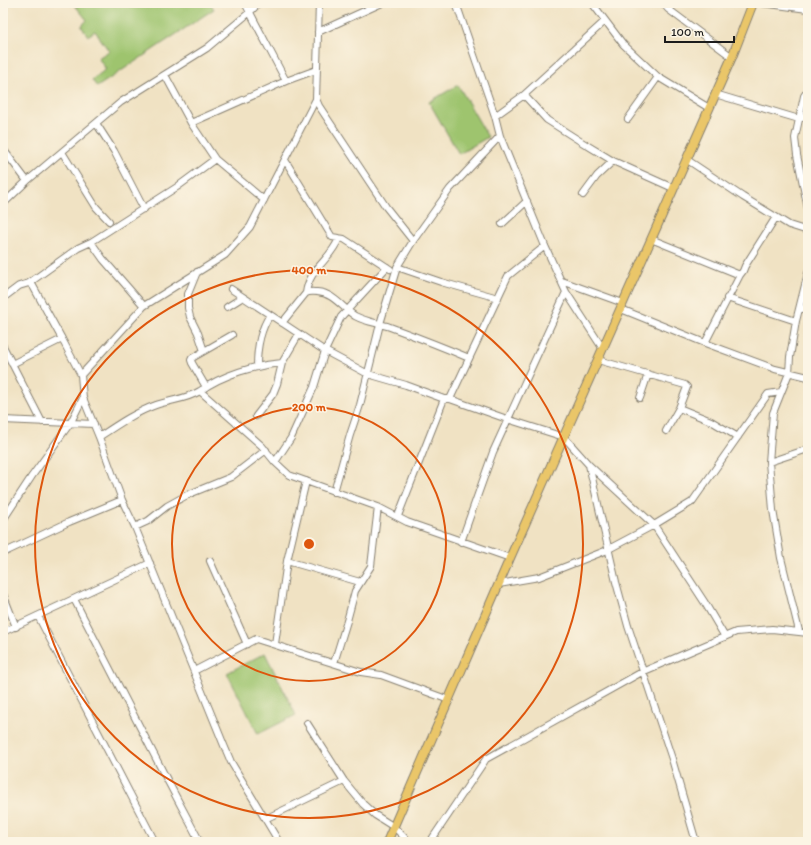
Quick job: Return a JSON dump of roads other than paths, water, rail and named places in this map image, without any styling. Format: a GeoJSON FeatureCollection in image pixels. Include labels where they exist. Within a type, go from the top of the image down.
{"type":"FeatureCollection","features":[{"type":"Feature","properties":{"kind":"main road"},"geometry":{"type":"LineString","coordinates":[[387,842],[510,558],[716,94],[753,3]]}},
{"type":"Feature","properties":{"kind":"street"},"geometry":{"type":"LineString","coordinates":[[245,3],[286,81]]}},
{"type":"Feature","properties":{"kind":"street"},"geometry":{"type":"LineString","coordinates":[[3,204],[27,181],[121,102],[207,48],[259,3]]}},
{"type":"Feature","properties":{"kind":"street"},"geometry":{"type":"LineString","coordinates":[[319,3],[316,99],[362,172],[386,207],[413,241]]}},
{"type":"Feature","properties":{"kind":"street"},"geometry":{"type":"LineString","coordinates":[[318,32],[382,3]]}},
{"type":"Feature","properties":{"kind":"street"},"geometry":{"type":"LineString","coordinates":[[592,3],[623,44],[658,77],[709,108]]}},
{"type":"Feature","properties":{"kind":"street"},"geometry":{"type":"LineString","coordinates":[[663,3],[668,9],[732,57]]}},
{"type":"Feature","properties":{"kind":"street"},"geometry":{"type":"LineString","coordinates":[[761,3],[808,9]]}},
{"type":"Feature","properties":{"kind":"street"},"geometry":{"type":"LineString","coordinates":[[458,4],[495,116],[500,136],[545,246],[566,292],[603,349]]}},
{"type":"Feature","properties":{"kind":"street"},"geometry":{"type":"LineString","coordinates":[[495,116],[524,95],[605,22]]}},
{"type":"Feature","properties":{"kind":"street"},"geometry":{"type":"LineString","coordinates":[[192,123],[286,81],[316,70]]}},
{"type":"Feature","properties":{"kind":"street"},"geometry":{"type":"LineString","coordinates":[[165,75],[192,123],[215,159],[264,200]]}},
{"type":"Feature","properties":{"kind":"street"},"geometry":{"type":"LineString","coordinates":[[628,119],[658,77]]}},
{"type":"Feature","properties":{"kind":"street"},"geometry":{"type":"LineString","coordinates":[[808,90],[804,96],[795,138],[808,209]]}},
{"type":"Feature","properties":{"kind":"street"},"geometry":{"type":"LineString","coordinates":[[716,94],[799,119],[808,116]]}},
{"type":"Feature","properties":{"kind":"street"},"geometry":{"type":"LineString","coordinates":[[524,95],[547,120],[614,161],[673,188]]}},
{"type":"Feature","properties":{"kind":"street"},"geometry":{"type":"LineString","coordinates":[[81,375],[144,306],[225,255],[235,245],[250,227],[316,99]]}},
{"type":"Feature","properties":{"kind":"street"},"geometry":{"type":"LineString","coordinates":[[96,123],[114,151],[144,209]]}},
{"type":"Feature","properties":{"kind":"street"},"geometry":{"type":"LineString","coordinates":[[334,492],[360,405],[380,324],[396,269],[413,241],[450,189],[500,136]]}},
{"type":"Feature","properties":{"kind":"street"},"geometry":{"type":"LineString","coordinates":[[62,152],[96,207],[109,221]]}},
{"type":"Feature","properties":{"kind":"street"},"geometry":{"type":"LineString","coordinates":[[4,154],[27,181]]}},
{"type":"Feature","properties":{"kind":"street"},"geometry":{"type":"LineString","coordinates":[[3,298],[19,286],[30,283],[78,248],[91,242],[144,209],[215,159]]}},
{"type":"Feature","properties":{"kind":"street"},"geometry":{"type":"LineString","coordinates":[[686,159],[742,197],[789,225],[808,231]]}},
{"type":"Feature","properties":{"kind":"street"},"geometry":{"type":"LineString","coordinates":[[285,160],[332,237],[344,238],[387,268],[396,269],[498,298]]}},
{"type":"Feature","properties":{"kind":"street"},"geometry":{"type":"LineString","coordinates":[[583,194],[597,176],[614,161]]}},
{"type":"Feature","properties":{"kind":"street"},"geometry":{"type":"LineString","coordinates":[[502,224],[527,201]]}},
{"type":"Feature","properties":{"kind":"street"},"geometry":{"type":"LineString","coordinates":[[705,343],[740,275],[776,217]]}},
{"type":"Feature","properties":{"kind":"street"},"geometry":{"type":"LineString","coordinates":[[306,294],[307,285],[310,278],[318,266],[333,251],[339,238]]}},
{"type":"Feature","properties":{"kind":"street"},"geometry":{"type":"LineString","coordinates":[[651,238],[740,275]]}},
{"type":"Feature","properties":{"kind":"street"},"geometry":{"type":"LineString","coordinates":[[91,242],[98,253],[144,306]]}},
{"type":"Feature","properties":{"kind":"street"},"geometry":{"type":"LineString","coordinates":[[398,516],[447,399],[469,358],[508,276],[545,246]]}},
{"type":"Feature","properties":{"kind":"street"},"geometry":{"type":"LineString","coordinates":[[275,462],[291,438],[314,387],[325,351],[340,317],[387,268]]}},
{"type":"Feature","properties":{"kind":"street"},"geometry":{"type":"LineString","coordinates":[[197,272],[188,294],[188,308],[204,351]]}},
{"type":"Feature","properties":{"kind":"street"},"geometry":{"type":"LineString","coordinates":[[799,631],[781,558],[773,510],[770,462],[774,413],[789,373],[796,321],[808,273]]}},
{"type":"Feature","properties":{"kind":"street"},"geometry":{"type":"LineString","coordinates":[[562,281],[705,343],[789,373],[808,377]]}},
{"type":"Feature","properties":{"kind":"street"},"geometry":{"type":"LineString","coordinates":[[30,283],[81,375],[83,398],[99,436],[122,500],[150,563],[231,762],[279,842]]}},
{"type":"Feature","properties":{"kind":"street"},"geometry":{"type":"LineString","coordinates":[[231,289],[325,351],[368,374],[564,437],[589,465],[654,526],[705,603],[725,637]]}},
{"type":"Feature","properties":{"kind":"street"},"geometry":{"type":"LineString","coordinates":[[282,323],[306,294],[311,292],[324,293],[365,321],[380,324],[469,358]]}},
{"type":"Feature","properties":{"kind":"street"},"geometry":{"type":"LineString","coordinates":[[461,542],[493,452],[566,292]]}},
{"type":"Feature","properties":{"kind":"street"},"geometry":{"type":"LineString","coordinates":[[227,307],[243,297]]}},
{"type":"Feature","properties":{"kind":"street"},"geometry":{"type":"LineString","coordinates":[[728,298],[796,321]]}},
{"type":"Feature","properties":{"kind":"street"},"geometry":{"type":"LineString","coordinates":[[799,310],[808,307]]}},
{"type":"Feature","properties":{"kind":"street"},"geometry":{"type":"LineString","coordinates":[[257,366],[260,335],[265,322],[270,315]]}},
{"type":"Feature","properties":{"kind":"street"},"geometry":{"type":"LineString","coordinates":[[256,416],[273,394],[282,363],[299,334]]}},
{"type":"Feature","properties":{"kind":"street"},"geometry":{"type":"LineString","coordinates":[[206,386],[191,360],[192,358],[232,335]]}},
{"type":"Feature","properties":{"kind":"street"},"geometry":{"type":"LineString","coordinates":[[12,364],[62,339]]}},
{"type":"Feature","properties":{"kind":"street"},"geometry":{"type":"LineString","coordinates":[[3,346],[42,422]]}},
{"type":"Feature","properties":{"kind":"street"},"geometry":{"type":"LineString","coordinates":[[598,360],[685,385],[687,387],[679,408],[666,431]]}},
{"type":"Feature","properties":{"kind":"street"},"geometry":{"type":"LineString","coordinates":[[99,436],[133,416],[156,405],[193,395],[206,386],[242,370],[257,366],[282,363]]}},
{"type":"Feature","properties":{"kind":"street"},"geometry":{"type":"LineString","coordinates":[[640,398],[648,374]]}},
{"type":"Feature","properties":{"kind":"street"},"geometry":{"type":"LineString","coordinates":[[200,391],[219,406],[266,450],[275,462],[289,475],[378,507],[407,522],[510,558]]}},
{"type":"Feature","properties":{"kind":"street"},"geometry":{"type":"LineString","coordinates":[[499,584],[538,577],[609,549],[654,526],[692,502],[768,394],[781,392]]}},
{"type":"Feature","properties":{"kind":"street"},"geometry":{"type":"LineString","coordinates":[[4,515],[70,422],[83,398]]}},
{"type":"Feature","properties":{"kind":"street"},"geometry":{"type":"LineString","coordinates":[[679,408],[711,421],[738,437]]}},
{"type":"Feature","properties":{"kind":"street"},"geometry":{"type":"LineString","coordinates":[[3,420],[94,424]]}},
{"type":"Feature","properties":{"kind":"street"},"geometry":{"type":"LineString","coordinates":[[770,462],[808,449]]}},
{"type":"Feature","properties":{"kind":"street"},"geometry":{"type":"LineString","coordinates":[[135,527],[148,521],[167,506],[187,495],[231,477],[266,450]]}},
{"type":"Feature","properties":{"kind":"street"},"geometry":{"type":"LineString","coordinates":[[589,465],[628,626],[672,759],[696,842]]}},
{"type":"Feature","properties":{"kind":"street"},"geometry":{"type":"LineString","coordinates":[[275,644],[287,561],[306,481]]}},
{"type":"Feature","properties":{"kind":"street"},"geometry":{"type":"LineString","coordinates":[[3,553],[69,522],[122,500]]}},
{"type":"Feature","properties":{"kind":"street"},"geometry":{"type":"LineString","coordinates":[[334,663],[355,591],[371,566],[378,507]]}},
{"type":"Feature","properties":{"kind":"street"},"geometry":{"type":"LineString","coordinates":[[210,561],[247,644]]}},
{"type":"Feature","properties":{"kind":"street"},"geometry":{"type":"LineString","coordinates":[[287,561],[360,582]]}},
{"type":"Feature","properties":{"kind":"street"},"geometry":{"type":"LineString","coordinates":[[3,632],[150,563]]}},
{"type":"Feature","properties":{"kind":"street"},"geometry":{"type":"LineString","coordinates":[[3,594],[16,626]]}},
{"type":"Feature","properties":{"kind":"street"},"geometry":{"type":"LineString","coordinates":[[74,599],[200,842]]}},
{"type":"Feature","properties":{"kind":"street"},"geometry":{"type":"LineString","coordinates":[[38,616],[155,842]]}},
{"type":"Feature","properties":{"kind":"street"},"geometry":{"type":"LineString","coordinates":[[430,842],[486,759],[642,672],[736,632],[772,629],[808,633]]}},
{"type":"Feature","properties":{"kind":"street"},"geometry":{"type":"LineString","coordinates":[[194,671],[256,639],[361,672],[381,676],[449,700]]}},
{"type":"Feature","properties":{"kind":"street"},"geometry":{"type":"LineString","coordinates":[[307,723],[344,781],[363,804],[375,816],[394,827],[409,842]]}},
{"type":"Feature","properties":{"kind":"street"},"geometry":{"type":"LineString","coordinates":[[265,819],[344,781]]}}]}
